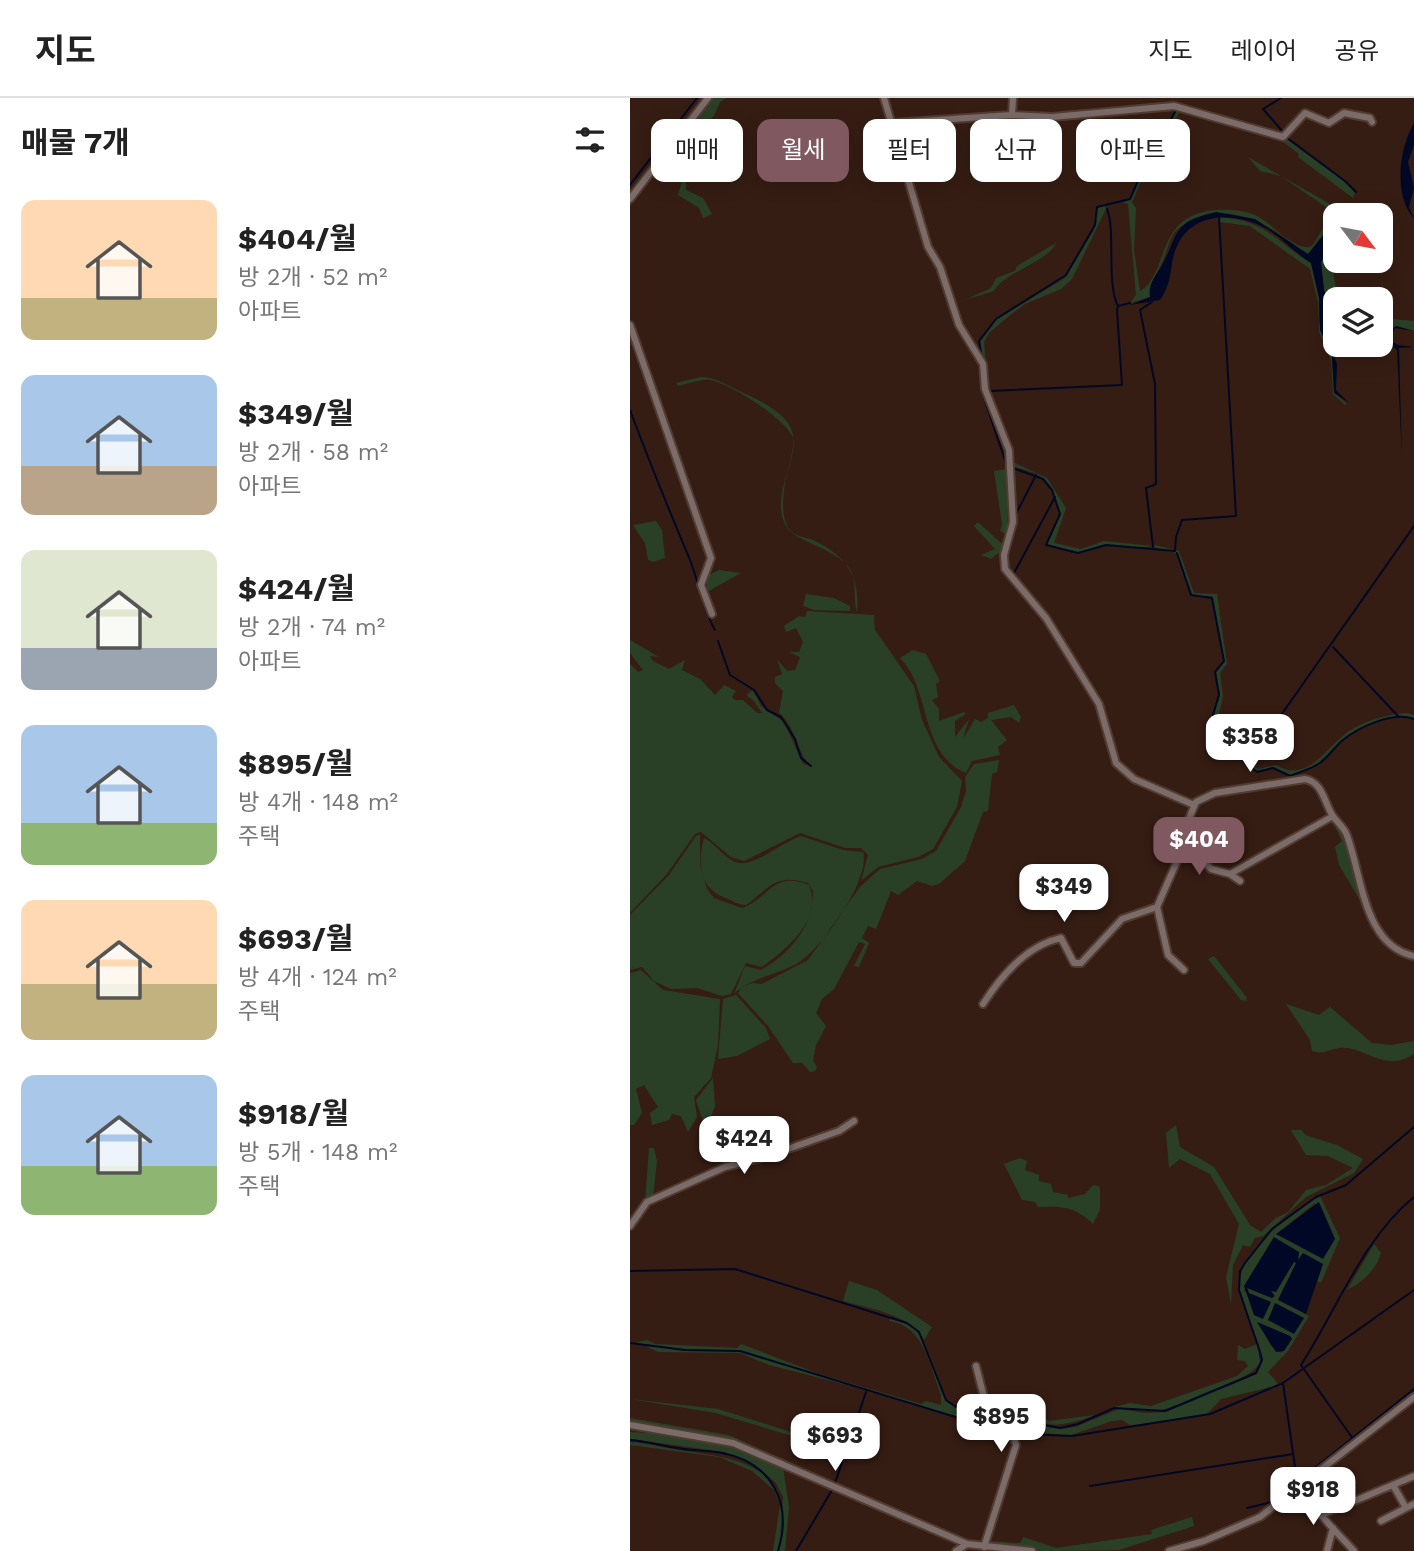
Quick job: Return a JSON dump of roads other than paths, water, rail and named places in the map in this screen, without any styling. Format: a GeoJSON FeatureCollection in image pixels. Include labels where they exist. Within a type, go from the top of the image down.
{"type":"FeatureCollection","features":[{"type":"Feature","properties":{"kind":"street"},"geometry":{"type":"LineString","coordinates":[[630,199],[708,98]]}},
{"type":"Feature","properties":{"kind":"street"},"geometry":{"type":"LineString","coordinates":[[884,98],[891,119]]}},
{"type":"Feature","properties":{"kind":"street"},"geometry":{"type":"LineString","coordinates":[[1012,115],[1013,98]]}},
{"type":"Feature","properties":{"kind":"street"},"geometry":{"type":"LineString","coordinates":[[952,119],[1012,115],[1052,117],[1178,106],[1283,138],[1305,113],[1329,123],[1344,113],[1370,118],[1372,122]]}},
{"type":"Feature","properties":{"kind":"street"},"geometry":{"type":"LineString","coordinates":[[909,182],[924,236],[940,267],[959,325],[983,364],[985,389],[1009,450],[1013,522],[1004,555],[1005,569],[1046,618],[1099,704],[1116,763],[1134,779],[1194,805]]}},
{"type":"Feature","properties":{"kind":"street"},"geometry":{"type":"LineString","coordinates":[[630,325],[711,558],[701,585],[712,614]]}},
{"type":"Feature","properties":{"kind":"street"},"geometry":{"type":"LineString","coordinates":[[1185,970],[1168,956],[1157,907],[1178,859],[1194,805],[1206,795],[1305,779],[1318,786],[1332,816],[1345,830],[1360,887],[1378,930],[1401,952],[1414,956]]}},
{"type":"Feature","properties":{"kind":"street"},"geometry":{"type":"LineString","coordinates":[[1230,874],[1332,816]]}},
{"type":"Feature","properties":{"kind":"street"},"geometry":{"type":"LineString","coordinates":[[1183,840],[1211,869],[1230,874],[1240,881]]}},
{"type":"Feature","properties":{"kind":"street"},"geometry":{"type":"LineString","coordinates":[[983,1004],[1008,969],[1038,948],[1061,938],[1073,964],[1081,963],[1122,919],[1157,907]]}},
{"type":"Feature","properties":{"kind":"street"},"geometry":{"type":"LineString","coordinates":[[630,1226],[647,1202],[725,1167],[765,1157],[839,1131],[854,1121]]}},
{"type":"Feature","properties":{"kind":"street"},"geometry":{"type":"LineString","coordinates":[[976,1366],[984,1397],[1011,1429],[1016,1445],[984,1547]]}},
{"type":"Feature","properties":{"kind":"street"},"geometry":{"type":"LineString","coordinates":[[1169,1551],[1204,1541],[1252,1521],[1414,1397]]}},
{"type":"Feature","properties":{"kind":"street"},"geometry":{"type":"LineString","coordinates":[[630,1425],[733,1443],[967,1544],[1032,1551]]}},
{"type":"Feature","properties":{"kind":"street"},"geometry":{"type":"LineString","coordinates":[[1321,1515],[1414,1476]]}},
{"type":"Feature","properties":{"kind":"street"},"geometry":{"type":"LineString","coordinates":[[1303,1484],[1309,1499],[1321,1515],[1354,1551]]}},
{"type":"Feature","properties":{"kind":"street"},"geometry":{"type":"LineString","coordinates":[[1393,1485],[1406,1508]]}},
{"type":"Feature","properties":{"kind":"street"},"geometry":{"type":"LineString","coordinates":[[1381,1521],[1414,1504]]}},
{"type":"Feature","properties":{"kind":"street"},"geometry":{"type":"LineString","coordinates":[[1327,1551],[1333,1528]]}},
{"type":"Feature","properties":{"kind":"street"},"geometry":{"type":"LineString","coordinates":[[956,1551],[967,1544]]}},
{"type":"Feature","properties":{"kind":"water"},"geometry":{"type":"Polygon","coordinates":[[[1414,123],[1414,145],[1408,162],[1414,188],[1409,207],[1414,219],[1403,198],[1400,172],[1404,146],[1414,123]]]}},
{"type":"Feature","properties":{"kind":"water"},"geometry":{"type":"Polygon","coordinates":[[[1216,212],[1255,219],[1308,254],[1323,235],[1323,336],[1320,330],[1319,298],[1311,263],[1273,233],[1259,225],[1237,219],[1214,218],[1193,226],[1178,244],[1168,285],[1160,300],[1130,305],[1150,297],[1152,281],[1179,230],[1201,216],[1216,212]]]}},
{"type":"Feature","properties":{"kind":"water"},"geometry":{"type":"Polygon","coordinates":[[[1393,342],[1414,347],[1399,348],[1402,460],[1397,350],[1393,342]]]}},
{"type":"Feature","properties":{"kind":"water"},"geometry":{"type":"Polygon","coordinates":[[[1332,357],[1337,364],[1336,390],[1349,403],[1334,393],[1332,357]]]}},
{"type":"Feature","properties":{"kind":"water"},"geometry":{"type":"Polygon","coordinates":[[[1319,1202],[1335,1239],[1323,1259],[1276,1234],[1319,1202]]]}},
{"type":"Feature","properties":{"kind":"water"},"geometry":{"type":"Polygon","coordinates":[[[1274,1237],[1299,1252],[1298,1260],[1303,1253],[1323,1264],[1306,1314],[1278,1300],[1296,1263],[1294,1262],[1276,1292],[1271,1291],[1275,1296],[1272,1298],[1247,1288],[1249,1293],[1271,1302],[1263,1319],[1254,1315],[1244,1286],[1274,1237]]]}},
{"type":"Feature","properties":{"kind":"water"},"geometry":{"type":"Polygon","coordinates":[[[1275,1303],[1304,1318],[1294,1334],[1268,1320],[1275,1303]]]}},
{"type":"Feature","properties":{"kind":"water"},"geometry":{"type":"Polygon","coordinates":[[[1257,1322],[1290,1336],[1292,1339],[1284,1351],[1276,1352],[1257,1322]]]}},
{"type":"Feature","properties":{"kind":"waterway"},"geometry":{"type":"LineString","coordinates":[[630,185],[697,98]]}},
{"type":"Feature","properties":{"kind":"waterway"},"geometry":{"type":"LineString","coordinates":[[1281,98],[1263,109],[1284,133]]}},
{"type":"Feature","properties":{"kind":"waterway"},"geometry":{"type":"LineString","coordinates":[[1178,105],[1236,121]]}},
{"type":"Feature","properties":{"kind":"waterway"},"geometry":{"type":"LineString","coordinates":[[982,358],[979,341],[996,319],[1066,275],[1095,225],[1097,207],[1130,199],[1138,181],[1137,165],[1155,150],[1177,108]]}},
{"type":"Feature","properties":{"kind":"waterway"},"geometry":{"type":"LineString","coordinates":[[1286,137],[1356,192]]}},
{"type":"Feature","properties":{"kind":"waterway"},"geometry":{"type":"LineString","coordinates":[[1107,209],[1111,230],[1112,284],[1118,306]]}},
{"type":"Feature","properties":{"kind":"waterway"},"geometry":{"type":"LineString","coordinates":[[1013,468],[1043,479],[1052,490],[1060,514],[1046,545],[1078,553],[1106,545],[1175,551],[1176,537],[1182,520],[1236,516],[1219,217]]}},
{"type":"Feature","properties":{"kind":"waterway"},"geometry":{"type":"LineString","coordinates":[[1152,302],[1140,310],[1155,384],[1156,484],[1146,488],[1153,547]]}},
{"type":"Feature","properties":{"kind":"waterway"},"geometry":{"type":"LineString","coordinates":[[986,362],[989,391],[1122,385],[1117,310],[1118,306],[1130,303]]}},
{"type":"Feature","properties":{"kind":"waterway"},"geometry":{"type":"LineString","coordinates":[[979,364],[982,392],[1006,463]]}},
{"type":"Feature","properties":{"kind":"waterway"},"geometry":{"type":"LineString","coordinates":[[630,410],[715,630]]}},
{"type":"Feature","properties":{"kind":"waterway"},"geometry":{"type":"LineString","coordinates":[[1015,516],[1036,475]]}},
{"type":"Feature","properties":{"kind":"waterway"},"geometry":{"type":"LineString","coordinates":[[1013,575],[1055,497]]}},
{"type":"Feature","properties":{"kind":"waterway"},"geometry":{"type":"LineString","coordinates":[[1240,756],[1260,745],[1414,526]]}},
{"type":"Feature","properties":{"kind":"waterway"},"geometry":{"type":"LineString","coordinates":[[1177,553],[1191,595],[1212,598],[1224,661],[1215,672],[1219,695],[1212,718],[1241,759],[1257,772],[1273,768],[1290,776],[1320,763],[1343,740],[1358,730],[1396,717],[1414,719]]}},
{"type":"Feature","properties":{"kind":"waterway"},"geometry":{"type":"LineString","coordinates":[[718,641],[730,675],[754,690],[767,710],[781,717],[795,739],[801,758],[811,766]]}},
{"type":"Feature","properties":{"kind":"waterway"},"geometry":{"type":"LineString","coordinates":[[1333,647],[1398,716]]}},
{"type":"Feature","properties":{"kind":"waterway"},"geometry":{"type":"LineString","coordinates":[[1006,1418],[1060,1428],[1078,1424],[1114,1408],[1165,1411],[1256,1373],[1262,1360],[1239,1290],[1240,1271],[1245,1263],[1272,1229],[1316,1197],[1346,1185],[1414,1127]]}},
{"type":"Feature","properties":{"kind":"waterway"},"geometry":{"type":"LineString","coordinates":[[1353,1439],[1301,1365],[1366,1253],[1396,1213],[1414,1197]]}},
{"type":"Feature","properties":{"kind":"waterway"},"geometry":{"type":"LineString","coordinates":[[630,1271],[735,1269],[907,1323],[919,1332],[946,1400],[956,1407],[988,1415]]}},
{"type":"Feature","properties":{"kind":"waterway"},"geometry":{"type":"LineString","coordinates":[[1023,1434],[1072,1436],[1210,1414],[1283,1383],[1414,1290]]}},
{"type":"Feature","properties":{"kind":"waterway"},"geometry":{"type":"LineString","coordinates":[[630,1343],[685,1350],[740,1351],[1011,1434]]}},
{"type":"Feature","properties":{"kind":"waterway"},"geometry":{"type":"LineString","coordinates":[[1283,1383],[1297,1481]]}},
{"type":"Feature","properties":{"kind":"waterway"},"geometry":{"type":"LineString","coordinates":[[1247,1508],[1272,1502],[1414,1389]]}},
{"type":"Feature","properties":{"kind":"waterway"},"geometry":{"type":"LineString","coordinates":[[835,1483],[866,1392]]}},
{"type":"Feature","properties":{"kind":"waterway"},"geometry":{"type":"LineString","coordinates":[[630,1440],[722,1453],[754,1466],[766,1476],[780,1502],[783,1517],[778,1551]]}},
{"type":"Feature","properties":{"kind":"waterway"},"geometry":{"type":"LineString","coordinates":[[1090,1486],[1293,1454]]}},
{"type":"Feature","properties":{"kind":"waterway"},"geometry":{"type":"LineString","coordinates":[[796,1551],[832,1490]]}}]}
